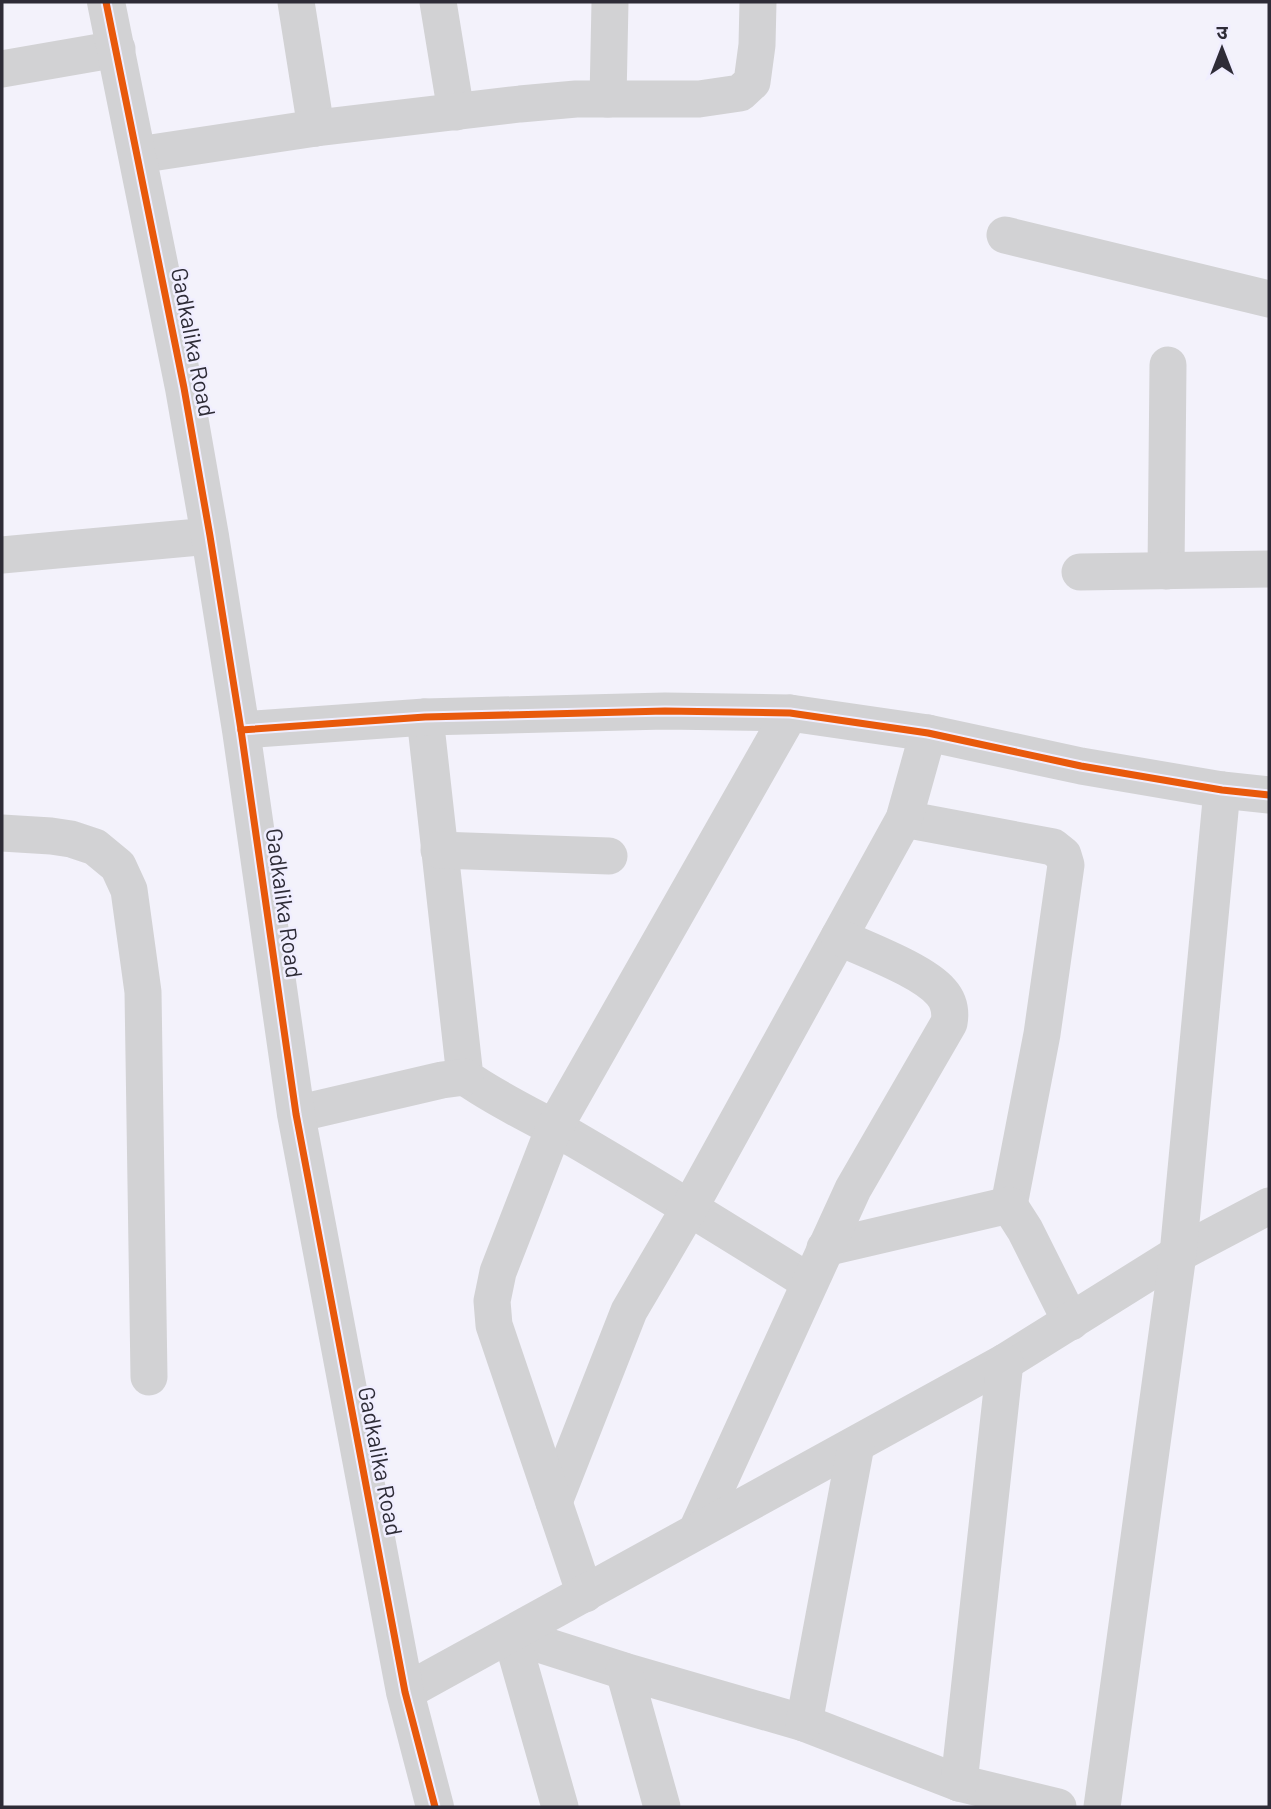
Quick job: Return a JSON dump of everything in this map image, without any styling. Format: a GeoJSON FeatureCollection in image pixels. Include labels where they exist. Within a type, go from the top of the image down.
{"type":"FeatureCollection","features":[{"type":"Feature","properties":{"kind":"street","name":"Gadkalika Road"},"geometry":{"type":"LineString","coordinates":[[106,2],[184,388],[241,730],[296,1114],[405,1692],[435,1807]]}},
{"type":"Feature","properties":{"kind":"street"},"geometry":{"type":"LineString","coordinates":[[296,2],[316,128]]}},
{"type":"Feature","properties":{"kind":"street"},"geometry":{"type":"LineString","coordinates":[[438,2],[456,112]]}},
{"type":"Feature","properties":{"kind":"street"},"geometry":{"type":"LineString","coordinates":[[608,99],[610,2]]}},
{"type":"Feature","properties":{"kind":"street"},"geometry":{"type":"LineString","coordinates":[[138,155],[316,128],[576,99],[722,98],[740,93],[752,82],[757,45],[758,2]]}},
{"type":"Feature","properties":{"kind":"street"},"geometry":{"type":"LineString","coordinates":[[2,69],[117,49]]}},
{"type":"Feature","properties":{"kind":"street"},"geometry":{"type":"LineString","coordinates":[[1005,235],[1269,299]]}},
{"type":"Feature","properties":{"kind":"street"},"geometry":{"type":"LineString","coordinates":[[1166,571],[1168,365]]}},
{"type":"Feature","properties":{"kind":"street"},"geometry":{"type":"LineString","coordinates":[[2,555],[209,536]]}},
{"type":"Feature","properties":{"kind":"street"},"geometry":{"type":"LineString","coordinates":[[1080,572],[1269,569]]}},
{"type":"Feature","properties":{"kind":"street"},"geometry":{"type":"LineString","coordinates":[[241,730],[425,717],[665,711],[790,713],[928,733],[1081,766],[1222,790],[1269,794]]}},
{"type":"Feature","properties":{"kind":"street"},"geometry":{"type":"LineString","coordinates":[[585,1594],[494,1325],[492,1301],[498,1272],[554,1128],[790,713]]}},
{"type":"Feature","properties":{"kind":"street"},"geometry":{"type":"LineString","coordinates":[[425,717],[465,1077]]}},
{"type":"Feature","properties":{"kind":"street"},"geometry":{"type":"LineString","coordinates":[[554,1502],[629,1311],[690,1207],[904,819],[928,733]]}},
{"type":"Feature","properties":{"kind":"street"},"geometry":{"type":"LineString","coordinates":[[1102,1807],[1178,1254],[1222,790]]}},
{"type":"Feature","properties":{"kind":"street"},"geometry":{"type":"LineString","coordinates":[[904,819],[1053,847],[1063,855],[1066,865],[1042,1034],[1010,1205],[1071,1322]]}},
{"type":"Feature","properties":{"kind":"street"},"geometry":{"type":"LineString","coordinates":[[2,833],[71,839],[95,847],[118,866],[128,890],[143,992],[149,1377]]}},
{"type":"Feature","properties":{"kind":"street"},"geometry":{"type":"LineString","coordinates":[[439,850],[609,856]]}},
{"type":"Feature","properties":{"kind":"street"},"geometry":{"type":"LineString","coordinates":[[697,1530],[853,1189],[949,1023],[951,1010],[942,993],[922,977],[839,937]]}},
{"type":"Feature","properties":{"kind":"street"},"geometry":{"type":"LineString","coordinates":[[296,1114],[465,1077],[690,1207],[809,1282]]}},
{"type":"Feature","properties":{"kind":"street"},"geometry":{"type":"LineString","coordinates":[[825,1248],[1010,1205]]}},
{"type":"Feature","properties":{"kind":"street"},"geometry":{"type":"LineString","coordinates":[[405,1692],[1005,1362],[1178,1254],[1269,1206]]}},
{"type":"Feature","properties":{"kind":"street"},"geometry":{"type":"LineString","coordinates":[[959,1783],[1005,1362]]}},
{"type":"Feature","properties":{"kind":"street"},"geometry":{"type":"LineString","coordinates":[[804,1723],[856,1445]]}},
{"type":"Feature","properties":{"kind":"street"},"geometry":{"type":"LineString","coordinates":[[511,1635],[804,1723],[959,1783],[1022,1802],[1058,1807]]}},
{"type":"Feature","properties":{"kind":"street"},"geometry":{"type":"LineString","coordinates":[[511,1635],[560,1807]]}},
{"type":"Feature","properties":{"kind":"street"},"geometry":{"type":"LineString","coordinates":[[624,1671],[662,1807]]}},
{"type":"Feature","properties":{"kind":"cycle path"},"geometry":{"type":"LineString","coordinates":[[106,2],[184,388],[210,536],[241,730],[296,1114],[405,1692],[435,1807]]}},
{"type":"Feature","properties":{"kind":"cycle path"},"geometry":{"type":"LineString","coordinates":[[241,730],[425,717],[665,711],[790,713],[928,733],[1081,766],[1222,790],[1269,795]]}}]}
